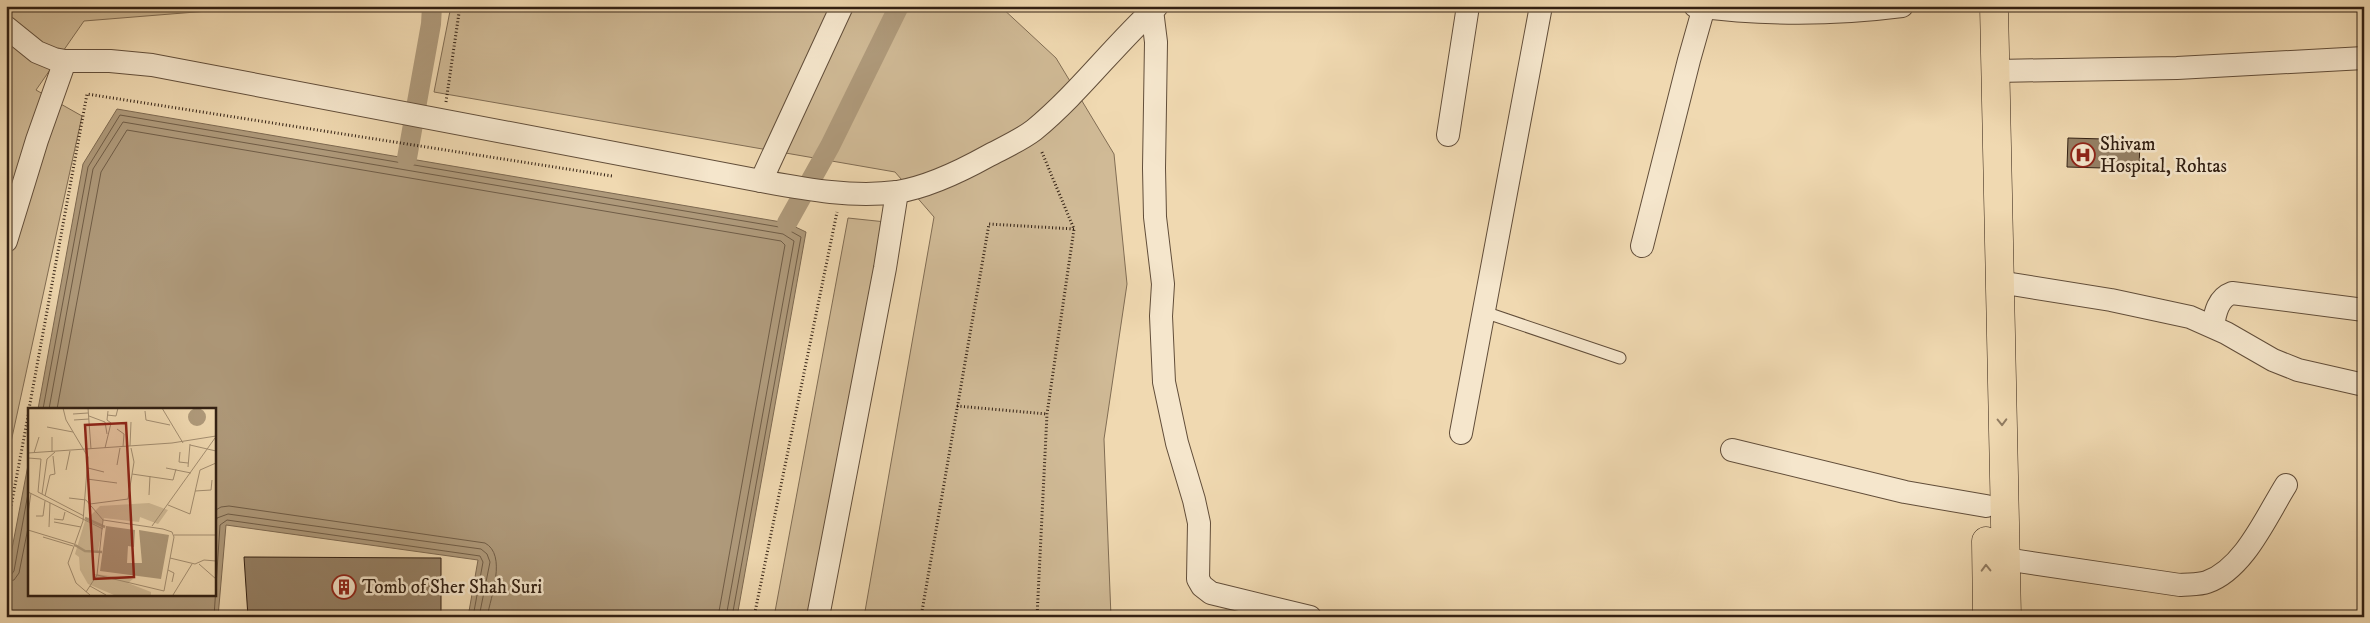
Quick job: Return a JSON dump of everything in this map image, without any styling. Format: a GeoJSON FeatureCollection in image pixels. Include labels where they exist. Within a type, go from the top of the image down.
{"type":"FeatureCollection","features":[{"type":"Feature","properties":{"kind":"main road"},"geometry":{"type":"LineString","coordinates":[[1980,6],[1987,617]]}},
{"type":"Feature","properties":{"kind":"main road"},"geometry":{"type":"LineString","coordinates":[[1994,6],[2007,617]]}},
{"type":"Feature","properties":{"kind":"street"},"geometry":{"type":"LineString","coordinates":[[770,183],[842,6]]}},
{"type":"Feature","properties":{"kind":"street"},"geometry":{"type":"LineString","coordinates":[[1448,135],[1468,6]]}},
{"type":"Feature","properties":{"kind":"street"},"geometry":{"type":"LineString","coordinates":[[1461,434],[1541,6]]}},
{"type":"Feature","properties":{"kind":"street"},"geometry":{"type":"LineString","coordinates":[[1642,246],[1689,60],[1700,7],[1799,14],[1902,6]]}},
{"type":"Feature","properties":{"kind":"street"},"geometry":{"type":"LineString","coordinates":[[6,27],[37,52],[65,61],[110,61],[152,65],[770,183],[828,200],[897,192],[935,180],[970,166],[1033,131],[1087,79],[1155,8]]}},
{"type":"Feature","properties":{"kind":"street"},"geometry":{"type":"LineString","coordinates":[[1155,8],[1155,208],[1163,284],[1161,316],[1164,382],[1177,443],[1194,500],[1198,523],[1198,579],[1202,586],[1212,593],[1310,617]]}},
{"type":"Feature","properties":{"kind":"street"},"geometry":{"type":"LineString","coordinates":[[1996,71],[2220,67],[2364,58]]}},
{"type":"Feature","properties":{"kind":"street"},"geometry":{"type":"LineString","coordinates":[[6,241],[36,140],[65,61]]}},
{"type":"Feature","properties":{"kind":"street"},"geometry":{"type":"LineString","coordinates":[[818,617],[873,332],[897,192]]}},
{"type":"Feature","properties":{"kind":"street"},"geometry":{"type":"LineString","coordinates":[[1999,282],[2155,308],[2190,317],[2213,326],[2281,364],[2318,376],[2364,385]]}},
{"type":"Feature","properties":{"kind":"street"},"geometry":{"type":"LineString","coordinates":[[2213,326],[2215,313],[2220,303],[2225,295],[2232,293],[2364,310]]}},
{"type":"Feature","properties":{"kind":"street"},"geometry":{"type":"LineString","coordinates":[[1732,450],[1905,492],[1986,506]]}},
{"type":"Feature","properties":{"kind":"street"},"geometry":{"type":"LineString","coordinates":[[2005,559],[2180,585],[2206,582],[2226,572],[2242,557],[2286,485]]}},
{"type":"Feature","properties":{"kind":"lane"},"geometry":{"type":"LineString","coordinates":[[1484,312],[1620,358]]}},
{"type":"Feature","properties":{"kind":"path"},"geometry":{"type":"LineString","coordinates":[[433,119],[460,6]]}},
{"type":"Feature","properties":{"kind":"path"},"geometry":{"type":"LineString","coordinates":[[29,408],[87,94],[615,176]]}},
{"type":"Feature","properties":{"kind":"path"},"geometry":{"type":"LineString","coordinates":[[1033,131],[1074,229],[1047,414],[1037,617]]}},
{"type":"Feature","properties":{"kind":"path"},"geometry":{"type":"LineString","coordinates":[[754,617],[838,209],[828,200]]}},
{"type":"Feature","properties":{"kind":"path"},"geometry":{"type":"LineString","coordinates":[[920,617],[989,224],[1074,229]]}},
{"type":"Feature","properties":{"kind":"path"},"geometry":{"type":"LineString","coordinates":[[957,406],[1047,414]]}},
{"type":"Feature","properties":{"kind":"path"},"geometry":{"type":"LineString","coordinates":[[6,533],[28,415]]}},
{"type":"Feature","properties":{"kind":"shaded area"},"geometry":{"type":"Polygon","coordinates":[[[6,6],[270,6],[84,21],[36,90],[82,116],[6,465],[6,6]]]}},
{"type":"Feature","properties":{"kind":"shaded area"},"geometry":{"type":"Polygon","coordinates":[[[451,6],[1000,6],[1056,58],[1114,154],[1127,284],[1104,439],[1111,617],[864,617],[934,217],[895,172],[434,92],[451,6]]]}},
{"type":"Feature","properties":{"kind":"shaded area"},"geometry":{"type":"Polygon","coordinates":[[[848,218],[886,222],[825,617],[774,617],[848,218]]]}},
{"type":"Feature","properties":{"kind":"water"},"geometry":{"type":"Polygon","coordinates":[[[117,109],[787,223],[806,232],[737,617],[468,617],[478,560],[226,525],[218,617],[6,617],[6,580],[28,465],[28,596],[215,596],[215,408],[38,408],[83,164],[117,109]]]}},
{"type":"Feature","properties":{"kind":"building"},"geometry":{"type":"Polygon","coordinates":[[[2068,138],[2140,140],[2139,169],[2067,167],[2068,138]]]}},
{"type":"Feature","properties":{"kind":"building","name":"Tomb of Sher Shah Suri"},"geometry":{"type":"Polygon","coordinates":[[[244,557],[441,558],[441,617],[248,617],[244,557]]]}},
{"type":"Feature","properties":{"kind":"waterway"},"geometry":{"type":"LineString","coordinates":[[407,158],[431,24],[432,6]]}},
{"type":"Feature","properties":{"kind":"waterway"},"geometry":{"type":"LineString","coordinates":[[787,223],[830,146],[899,6]]}},
{"type":"Feature","properties":{"kind":"place","name":"Shivam Hospital, Rohtas"},"geometry":{"type":"Point","coordinates":[2083,155]}},
{"type":"Feature","properties":{"kind":"place","name":"Tomb of Sher Shah Suri"},"geometry":{"type":"Point","coordinates":[344,587]}}]}
